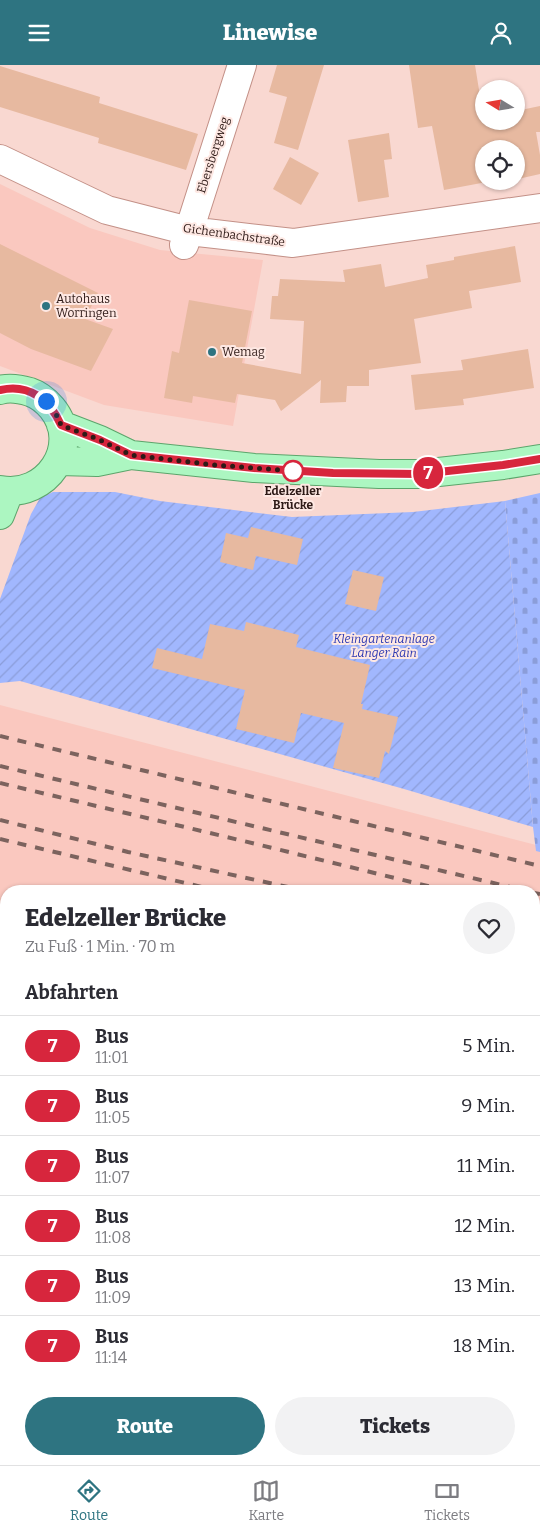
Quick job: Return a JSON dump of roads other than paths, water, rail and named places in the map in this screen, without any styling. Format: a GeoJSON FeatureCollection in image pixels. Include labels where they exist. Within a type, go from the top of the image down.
{"type":"FeatureCollection","features":[{"type":"Feature","properties":{"kind":"main road"},"geometry":{"type":"LineString","coordinates":[[0,390],[7,388],[21,389],[34,393],[46,401],[55,412],[61,425],[63,437],[59,461],[50,474],[39,484],[3,499]]}},
{"type":"Feature","properties":{"kind":"main road"},"geometry":{"type":"LineString","coordinates":[[61,425],[100,440],[131,455]]}},
{"type":"Feature","properties":{"kind":"main road"},"geometry":{"type":"LineString","coordinates":[[59,461],[97,462],[131,455],[254,468],[420,474],[540,459]]}},
{"type":"Feature","properties":{"kind":"street","name":"Ebersbergweg"},"geometry":{"type":"LineString","coordinates":[[186,238],[242,65]]}},
{"type":"Feature","properties":{"kind":"street","name":"Gichenbachstraße"},"geometry":{"type":"LineString","coordinates":[[0,159],[107,210],[186,238],[293,243],[540,208]]}},
{"type":"Feature","properties":{"kind":"railway"},"geometry":{"type":"LineString","coordinates":[[0,736],[540,866]]}},
{"type":"Feature","properties":{"kind":"railway"},"geometry":{"type":"LineString","coordinates":[[0,766],[502,885]]}},
{"type":"Feature","properties":{"kind":"railway"},"geometry":{"type":"LineString","coordinates":[[0,783],[423,885]]}},
{"type":"Feature","properties":{"kind":"railway"},"geometry":{"type":"LineString","coordinates":[[0,820],[128,852],[279,885]]}},
{"type":"Feature","properties":{"kind":"railway"},"geometry":{"type":"LineString","coordinates":[[0,839],[194,885]]}},
{"type":"Feature","properties":{"kind":"place","name":"Autohaus Worringen"},"geometry":{"type":"Point","coordinates":[46,306]}},
{"type":"Feature","properties":{"kind":"place","name":"Wemag"},"geometry":{"type":"Point","coordinates":[212,352]}},
{"type":"Feature","properties":{"kind":"place","name":"Edelzeller Brücke"},"geometry":{"type":"Point","coordinates":[293,471]}},
{"type":"Feature","properties":{"kind":"park label","name":"Kleingartenanlage Langer Rain"},"geometry":{"type":"Point","coordinates":[384,646]}}]}
